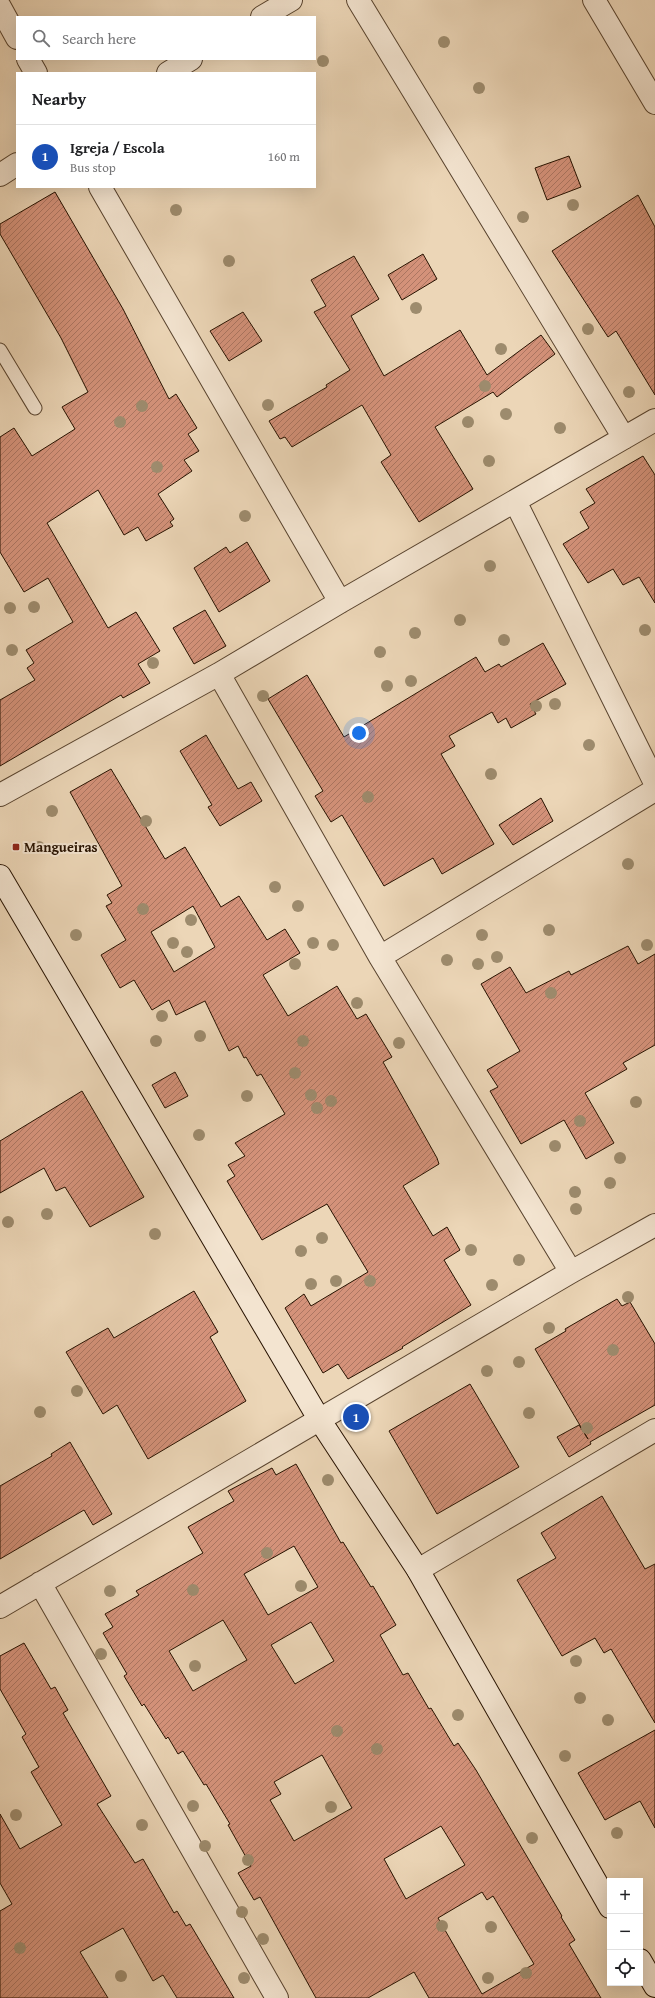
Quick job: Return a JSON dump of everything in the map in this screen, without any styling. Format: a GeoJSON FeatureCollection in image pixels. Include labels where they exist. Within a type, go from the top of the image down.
{"type":"FeatureCollection","features":[{"type":"Feature","properties":{"kind":"street"},"geometry":{"type":"LineString","coordinates":[[264,16],[291,0]]}},
{"type":"Feature","properties":{"kind":"street"},"geometry":{"type":"LineString","coordinates":[[358,0],[624,438]]}},
{"type":"Feature","properties":{"kind":"street"},"geometry":{"type":"LineString","coordinates":[[594,0],[655,103]]}},
{"type":"Feature","properties":{"kind":"street"},"geometry":{"type":"LineString","coordinates":[[0,7],[16,36]]}},
{"type":"Feature","properties":{"kind":"street"},"geometry":{"type":"LineString","coordinates":[[29,60],[35,72]]}},
{"type":"Feature","properties":{"kind":"street"},"geometry":{"type":"LineString","coordinates":[[170,72],[190,60]]}},
{"type":"Feature","properties":{"kind":"street"},"geometry":{"type":"LineString","coordinates":[[0,175],[16,165]]}},
{"type":"Feature","properties":{"kind":"street"},"geometry":{"type":"LineString","coordinates":[[101,188],[340,602]]}},
{"type":"Feature","properties":{"kind":"street"},"geometry":{"type":"LineString","coordinates":[[0,795],[220,674],[340,602],[655,420]]}},
{"type":"Feature","properties":{"kind":"street"},"geometry":{"type":"LineString","coordinates":[[515,501],[655,783]]}},
{"type":"Feature","properties":{"kind":"street"},"geometry":{"type":"LineString","coordinates":[[220,674],[380,957],[571,1272]]}},
{"type":"Feature","properties":{"kind":"street"},"geometry":{"type":"LineString","coordinates":[[380,957],[655,790]]}},
{"type":"Feature","properties":{"kind":"street"},"geometry":{"type":"LineString","coordinates":[[0,876],[320,1420],[418,1570],[607,1902]]}},
{"type":"Feature","properties":{"kind":"street"},"geometry":{"type":"LineString","coordinates":[[0,1607],[571,1272],[655,1225]]}},
{"type":"Feature","properties":{"kind":"street"},"geometry":{"type":"LineString","coordinates":[[418,1570],[655,1430]]}},
{"type":"Feature","properties":{"kind":"street"},"geometry":{"type":"LineString","coordinates":[[40,1583],[277,1998]]}},
{"type":"Feature","properties":{"kind":"street"},"geometry":{"type":"LineString","coordinates":[[643,1965],[655,1986]]}},
{"type":"Feature","properties":{"kind":"lane"},"geometry":{"type":"LineString","coordinates":[[0,350],[35,408]]}},
{"type":"Feature","properties":{"kind":"building"},"geometry":{"type":"Polygon","coordinates":[[[569,156],[581,187],[547,200],[535,168],[569,156]]]}},
{"type":"Feature","properties":{"kind":"building"},"geometry":{"type":"Polygon","coordinates":[[[55,192],[123,309],[169,399],[176,394],[197,428],[188,434],[199,451],[184,460],[192,471],[158,494],[174,519],[170,522],[173,526],[146,541],[138,527],[124,535],[98,490],[47,523],[108,628],[136,612],[160,651],[138,664],[150,683],[123,698],[121,695],[0,766],[0,700],[35,680],[27,668],[34,663],[26,650],[73,622],[48,578],[24,592],[0,552],[0,437],[14,428],[32,456],[75,429],[62,407],[88,392],[61,338],[0,234],[0,224],[55,192]]]}},
{"type":"Feature","properties":{"kind":"building"},"geometry":{"type":"Polygon","coordinates":[[[638,195],[655,227],[655,395],[616,331],[608,337],[552,251],[638,195]]]}},
{"type":"Feature","properties":{"kind":"building"},"geometry":{"type":"Polygon","coordinates":[[[423,254],[437,279],[402,300],[388,275],[423,254]]]}},
{"type":"Feature","properties":{"kind":"building"},"geometry":{"type":"Polygon","coordinates":[[[354,256],[379,299],[351,316],[384,376],[460,330],[487,375],[541,335],[555,354],[497,397],[493,392],[435,427],[473,489],[419,522],[381,462],[391,455],[362,405],[292,447],[285,437],[280,439],[269,421],[327,387],[326,385],[350,370],[314,312],[326,306],[311,280],[354,256]]]}},
{"type":"Feature","properties":{"kind":"building"},"geometry":{"type":"Polygon","coordinates":[[[243,312],[262,341],[229,361],[210,331],[243,312]]]}},
{"type":"Feature","properties":{"kind":"building"},"geometry":{"type":"Polygon","coordinates":[[[643,456],[655,475],[655,603],[639,577],[623,585],[613,569],[588,583],[563,544],[589,528],[580,512],[595,503],[586,489],[643,456]]]}},
{"type":"Feature","properties":{"kind":"building"},"geometry":{"type":"Polygon","coordinates":[[[247,542],[270,581],[219,612],[194,568],[226,547],[230,553],[247,542]]]}},
{"type":"Feature","properties":{"kind":"building"},"geometry":{"type":"Polygon","coordinates":[[[205,610],[226,646],[194,664],[173,628],[205,610]]]}},
{"type":"Feature","properties":{"kind":"building"},"geometry":{"type":"Polygon","coordinates":[[[543,643],[566,684],[530,704],[536,714],[511,728],[506,718],[498,723],[492,712],[449,736],[455,746],[441,754],[494,844],[442,874],[433,858],[384,886],[342,815],[331,822],[315,796],[323,791],[268,699],[307,675],[344,737],[476,657],[485,672],[499,664],[501,667],[543,643]]]}},
{"type":"Feature","properties":{"kind":"building"},"geometry":{"type":"Polygon","coordinates":[[[206,735],[238,789],[251,782],[262,801],[220,826],[208,807],[212,805],[180,751],[206,735]]]}},
{"type":"Feature","properties":{"kind":"building"},"geometry":{"type":"Polygon","coordinates":[[[111,769],[165,859],[185,847],[221,907],[239,896],[267,940],[285,929],[300,953],[263,975],[288,1016],[337,986],[357,1019],[366,1014],[392,1057],[383,1062],[439,1164],[403,1186],[433,1236],[447,1227],[460,1250],[444,1260],[471,1305],[402,1347],[403,1348],[348,1379],[338,1364],[323,1373],[285,1308],[304,1294],[311,1306],[368,1272],[327,1204],[262,1240],[227,1181],[235,1176],[228,1165],[245,1156],[235,1143],[285,1114],[261,1074],[257,1076],[246,1057],[244,1058],[238,1046],[229,1051],[205,1001],[176,1015],[169,1000],[152,1010],[134,980],[120,988],[101,955],[126,940],[106,906],[112,903],[107,895],[122,886],[70,792],[111,769]],[[193,906],[151,932],[174,972],[215,947],[193,906]]]}},
{"type":"Feature","properties":{"kind":"building"},"geometry":{"type":"Polygon","coordinates":[[[541,798],[553,821],[513,845],[499,825],[541,798]]]}},
{"type":"Feature","properties":{"kind":"building"},"geometry":{"type":"Polygon","coordinates":[[[628,946],[638,964],[655,954],[655,1045],[623,1063],[627,1069],[585,1093],[614,1143],[586,1159],[564,1120],[521,1144],[490,1091],[498,1087],[487,1070],[520,1051],[481,984],[510,967],[526,993],[569,971],[571,975],[628,946]]]}},
{"type":"Feature","properties":{"kind":"building"},"geometry":{"type":"Polygon","coordinates":[[[175,1072],[188,1096],[165,1108],[152,1085],[175,1072]]]}},
{"type":"Feature","properties":{"kind":"building"},"geometry":{"type":"Polygon","coordinates":[[[82,1091],[144,1197],[90,1227],[65,1187],[56,1191],[44,1168],[0,1193],[0,1141],[82,1091]]]}},
{"type":"Feature","properties":{"kind":"building"},"geometry":{"type":"Polygon","coordinates":[[[194,1291],[218,1332],[210,1337],[246,1401],[148,1459],[117,1405],[103,1414],[66,1352],[108,1328],[114,1338],[194,1291]]]}},
{"type":"Feature","properties":{"kind":"building"},"geometry":{"type":"Polygon","coordinates":[[[617,1299],[622,1306],[630,1302],[655,1344],[655,1405],[590,1442],[591,1444],[569,1457],[557,1437],[579,1425],[588,1439],[535,1349],[566,1331],[565,1329],[617,1299]]]}},
{"type":"Feature","properties":{"kind":"building"},"geometry":{"type":"Polygon","coordinates":[[[470,1384],[519,1467],[437,1514],[389,1431],[470,1384]]]}},
{"type":"Feature","properties":{"kind":"building"},"geometry":{"type":"Polygon","coordinates":[[[70,1442],[112,1514],[93,1525],[84,1510],[0,1559],[0,1486],[52,1456],[51,1454],[70,1442]]]}},
{"type":"Feature","properties":{"kind":"building"},"geometry":{"type":"Polygon","coordinates":[[[296,1464],[341,1543],[343,1542],[371,1587],[373,1586],[396,1625],[380,1635],[403,1675],[408,1673],[429,1709],[431,1708],[454,1746],[458,1743],[476,1770],[562,1916],[561,1917],[575,1940],[569,1944],[601,1998],[429,1998],[414,1972],[368,1998],[316,1998],[260,1897],[254,1900],[238,1873],[251,1866],[228,1825],[230,1824],[206,1784],[204,1785],[183,1751],[178,1754],[168,1737],[166,1739],[144,1704],[142,1706],[124,1676],[127,1674],[103,1633],[113,1627],[105,1614],[139,1595],[136,1591],[203,1553],[188,1527],[234,1501],[228,1491],[272,1468],[276,1475],[296,1464]],[[294,1546],[244,1574],[268,1615],[318,1587],[294,1546]],[[223,1620],[169,1651],[193,1691],[247,1660],[223,1620]],[[311,1622],[271,1645],[295,1684],[334,1661],[311,1622]],[[322,1755],[274,1782],[281,1794],[270,1800],[294,1841],[352,1808],[322,1755]],[[441,1826],[384,1859],[406,1899],[465,1865],[441,1826]],[[482,1892],[438,1918],[482,1994],[534,1964],[493,1896],[487,1900],[482,1892]]]}},
{"type":"Feature","properties":{"kind":"building"},"geometry":{"type":"Polygon","coordinates":[[[602,1496],[645,1569],[655,1564],[655,1723],[611,1649],[604,1653],[595,1638],[562,1656],[517,1580],[556,1558],[541,1533],[602,1496]]]}},
{"type":"Feature","properties":{"kind":"building"},"geometry":{"type":"Polygon","coordinates":[[[24,1643],[51,1689],[55,1687],[68,1710],[63,1713],[111,1796],[97,1804],[135,1863],[143,1859],[174,1913],[177,1911],[186,1926],[190,1924],[234,1998],[177,1998],[163,1975],[153,1981],[123,1928],[80,1952],[108,1998],[0,1998],[0,1911],[12,1904],[0,1883],[0,1814],[20,1849],[62,1825],[31,1772],[39,1767],[22,1737],[26,1734],[0,1689],[0,1656],[24,1643]]]}},
{"type":"Feature","properties":{"kind":"building"},"geometry":{"type":"Polygon","coordinates":[[[655,1730],[655,1828],[640,1801],[605,1820],[578,1773],[655,1730]]]}},
{"type":"Feature","properties":{"kind":"place","name":"Mangueiras"},"geometry":{"type":"Point","coordinates":[16,847]}},
{"type":"Feature","properties":{"kind":"place","name":"Igreja / Escola"},"geometry":{"type":"Point","coordinates":[356,1417]}}]}
